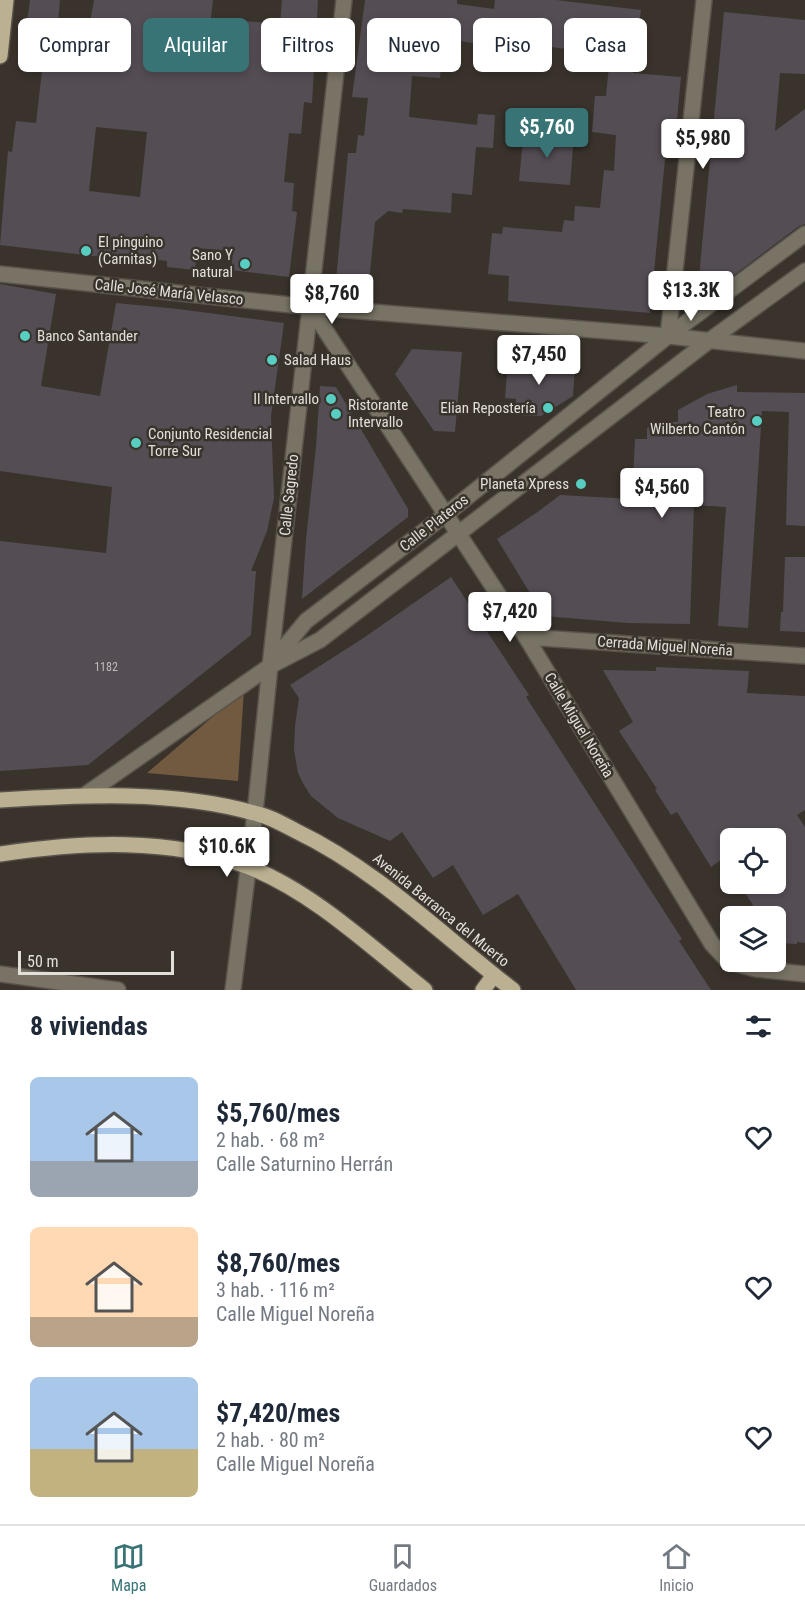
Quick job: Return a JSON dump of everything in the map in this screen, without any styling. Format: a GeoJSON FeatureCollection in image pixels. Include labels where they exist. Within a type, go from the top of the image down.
{"type":"FeatureCollection","features":[{"type":"Feature","properties":{"kind":"main road"},"geometry":{"type":"LineString","coordinates":[[0,56],[6,0]]}},
{"type":"Feature","properties":{"kind":"main road","name":"Avenida Barranca del Muerto"},"geometry":{"type":"LineString","coordinates":[[0,800],[85,795],[196,802],[255,813],[319,842],[378,880],[513,990]]}},
{"type":"Feature","properties":{"kind":"main road"},"geometry":{"type":"LineString","coordinates":[[0,854],[81,845],[149,845],[198,853],[249,867],[321,907],[425,990]]}},
{"type":"Feature","properties":{"kind":"main road"},"geometry":{"type":"LineString","coordinates":[[483,990],[494,975]]}},
{"type":"Feature","properties":{"kind":"street","name":"Calle Sagredo"},"geometry":{"type":"LineString","coordinates":[[233,990],[249,867],[344,0]]}},
{"type":"Feature","properties":{"kind":"street"},"geometry":{"type":"LineString","coordinates":[[668,336],[705,0]]}},
{"type":"Feature","properties":{"kind":"street","name":"Calle Plateros"},"geometry":{"type":"LineString","coordinates":[[270,666],[306,621],[445,515],[668,336],[805,234]]}},
{"type":"Feature","properties":{"kind":"street","name":"Calle Plateros"},"geometry":{"type":"LineString","coordinates":[[85,795],[270,666],[320,640],[710,340],[805,271]]}},
{"type":"Feature","properties":{"kind":"street","name":"Calle José María Velasco"},"geometry":{"type":"LineString","coordinates":[[0,274],[310,307],[668,336],[805,351]]}},
{"type":"Feature","properties":{"kind":"street","name":"Calle Miguel Noreña"},"geometry":{"type":"LineString","coordinates":[[310,307],[526,637],[712,944],[729,962],[756,969],[805,974]]}},
{"type":"Feature","properties":{"kind":"street","name":"Cerrada Miguel Noreña"},"geometry":{"type":"LineString","coordinates":[[526,637],[805,656]]}},
{"type":"Feature","properties":{"kind":"street"},"geometry":{"type":"LineString","coordinates":[[0,974],[118,990]]}},
{"type":"Feature","properties":{"kind":"shaded area"},"geometry":{"type":"Polygon","coordinates":[[[244,690],[238,781],[147,773],[244,690]]]}},
{"type":"Feature","properties":{"kind":"building"},"geometry":{"type":"Polygon","coordinates":[[[30,0],[60,0],[58,18],[28,18],[30,0]]]}},
{"type":"Feature","properties":{"kind":"building"},"geometry":{"type":"Polygon","coordinates":[[[94,0],[213,0],[211,18],[143,18],[143,72],[249,72],[249,21],[261,22],[261,72],[314,72],[312,103],[304,102],[301,134],[289,133],[284,182],[294,183],[292,211],[297,212],[289,277],[231,270],[233,251],[197,248],[195,270],[167,267],[167,261],[127,256],[127,260],[0,245],[8,151],[12,152],[16,121],[36,123],[42,72],[131,72],[131,18],[91,18],[94,0]],[[96,127],[89,191],[140,197],[147,132],[96,127]]]}},
{"type":"Feature","properties":{"kind":"building"},"geometry":{"type":"Polygon","coordinates":[[[282,0],[318,0],[317,18],[280,18],[282,0]]]}},
{"type":"Feature","properties":{"kind":"building"},"geometry":{"type":"Polygon","coordinates":[[[365,0],[457,0],[457,4],[494,9],[495,0],[556,0],[641,10],[640,18],[564,18],[564,49],[552,47],[552,18],[473,18],[473,43],[461,41],[461,18],[367,18],[367,72],[440,72],[440,78],[412,76],[409,117],[477,125],[478,114],[495,115],[493,148],[476,147],[472,195],[452,193],[451,213],[403,209],[402,213],[388,211],[375,222],[369,283],[336,280],[348,153],[356,153],[358,135],[364,136],[368,98],[352,97],[365,0]]]}},
{"type":"Feature","properties":{"kind":"building"},"geometry":{"type":"Polygon","coordinates":[[[724,12],[805,20],[805,74],[780,73],[775,131],[805,109],[805,224],[799,226],[722,284],[699,277],[724,12]]]}},
{"type":"Feature","properties":{"kind":"building"},"geometry":{"type":"Polygon","coordinates":[[[608,72],[681,77],[675,140],[667,139],[650,313],[508,301],[509,276],[488,274],[492,233],[502,234],[503,227],[562,232],[564,220],[574,221],[575,206],[600,208],[604,170],[614,171],[616,135],[592,132],[595,96],[606,96],[608,72]]]}},
{"type":"Feature","properties":{"kind":"building"},"geometry":{"type":"Polygon","coordinates":[[[537,132],[574,135],[570,185],[519,181],[523,139],[537,140],[537,132]]]}},
{"type":"Feature","properties":{"kind":"building"},"geometry":{"type":"Polygon","coordinates":[[[0,284],[56,294],[41,386],[100,396],[116,303],[284,323],[271,416],[274,498],[267,531],[251,571],[256,571],[251,635],[88,765],[0,771],[0,541],[106,553],[112,487],[0,471],[0,284]]]}},
{"type":"Feature","properties":{"kind":"building"},"geometry":{"type":"Polygon","coordinates":[[[412,349],[462,352],[455,432],[434,431],[395,374],[412,349]]]}},
{"type":"Feature","properties":{"kind":"building"},"geometry":{"type":"Polygon","coordinates":[[[508,361],[575,365],[573,396],[541,416],[515,415],[516,399],[505,398],[508,361]]]}},
{"type":"Feature","properties":{"kind":"building"},"geometry":{"type":"Polygon","coordinates":[[[737,385],[737,392],[805,393],[805,526],[786,525],[789,412],[762,411],[748,628],[718,626],[726,507],[694,505],[690,624],[628,623],[544,616],[497,539],[560,495],[632,499],[635,439],[647,439],[647,428],[656,422],[678,422],[678,410],[707,394],[737,385]]]}},
{"type":"Feature","properties":{"kind":"building"},"geometry":{"type":"Polygon","coordinates":[[[320,386],[336,387],[408,509],[408,517],[302,599],[316,447],[320,386]]]}},
{"type":"Feature","properties":{"kind":"building"},"geometry":{"type":"Polygon","coordinates":[[[785,557],[805,557],[805,632],[780,631],[785,557]]]}},
{"type":"Feature","properties":{"kind":"building"},"geometry":{"type":"Polygon","coordinates":[[[451,577],[529,695],[526,697],[682,939],[679,941],[711,990],[576,990],[518,894],[483,915],[453,865],[433,878],[402,832],[390,841],[338,818],[311,796],[304,785],[298,773],[294,750],[299,698],[290,685],[362,639],[451,577]]]}},
{"type":"Feature","properties":{"kind":"building"},"geometry":{"type":"Polygon","coordinates":[[[656,667],[749,671],[747,693],[805,696],[805,810],[797,815],[805,827],[805,943],[786,943],[786,906],[751,906],[753,905],[746,894],[786,894],[786,828],[720,828],[720,861],[711,867],[677,812],[671,815],[619,731],[633,722],[603,670],[656,671],[656,667]]]}},
{"type":"Feature","properties":{"kind":"place","name":"El pinguino (Carnitas)"},"geometry":{"type":"Point","coordinates":[86,251]}},
{"type":"Feature","properties":{"kind":"place","name":"Sano Y natural"},"geometry":{"type":"Point","coordinates":[245,264]}},
{"type":"Feature","properties":{"kind":"place","name":"Banco Santander"},"geometry":{"type":"Point","coordinates":[25,336]}},
{"type":"Feature","properties":{"kind":"place","name":"Salad Haus"},"geometry":{"type":"Point","coordinates":[272,360]}},
{"type":"Feature","properties":{"kind":"place","name":"Il Intervallo"},"geometry":{"type":"Point","coordinates":[331,399]}},
{"type":"Feature","properties":{"kind":"place","name":"Elian Repostería"},"geometry":{"type":"Point","coordinates":[548,408]}},
{"type":"Feature","properties":{"kind":"place","name":"Ristorante Intervallo"},"geometry":{"type":"Point","coordinates":[336,414]}},
{"type":"Feature","properties":{"kind":"place","name":"Teatro Wilberto Cantón"},"geometry":{"type":"Point","coordinates":[757,421]}},
{"type":"Feature","properties":{"kind":"place","name":"Conjunto Residencial Torre Sur"},"geometry":{"type":"Point","coordinates":[136,443]}},
{"type":"Feature","properties":{"kind":"place","name":"Planeta Xpress"},"geometry":{"type":"Point","coordinates":[581,484]}}]}
